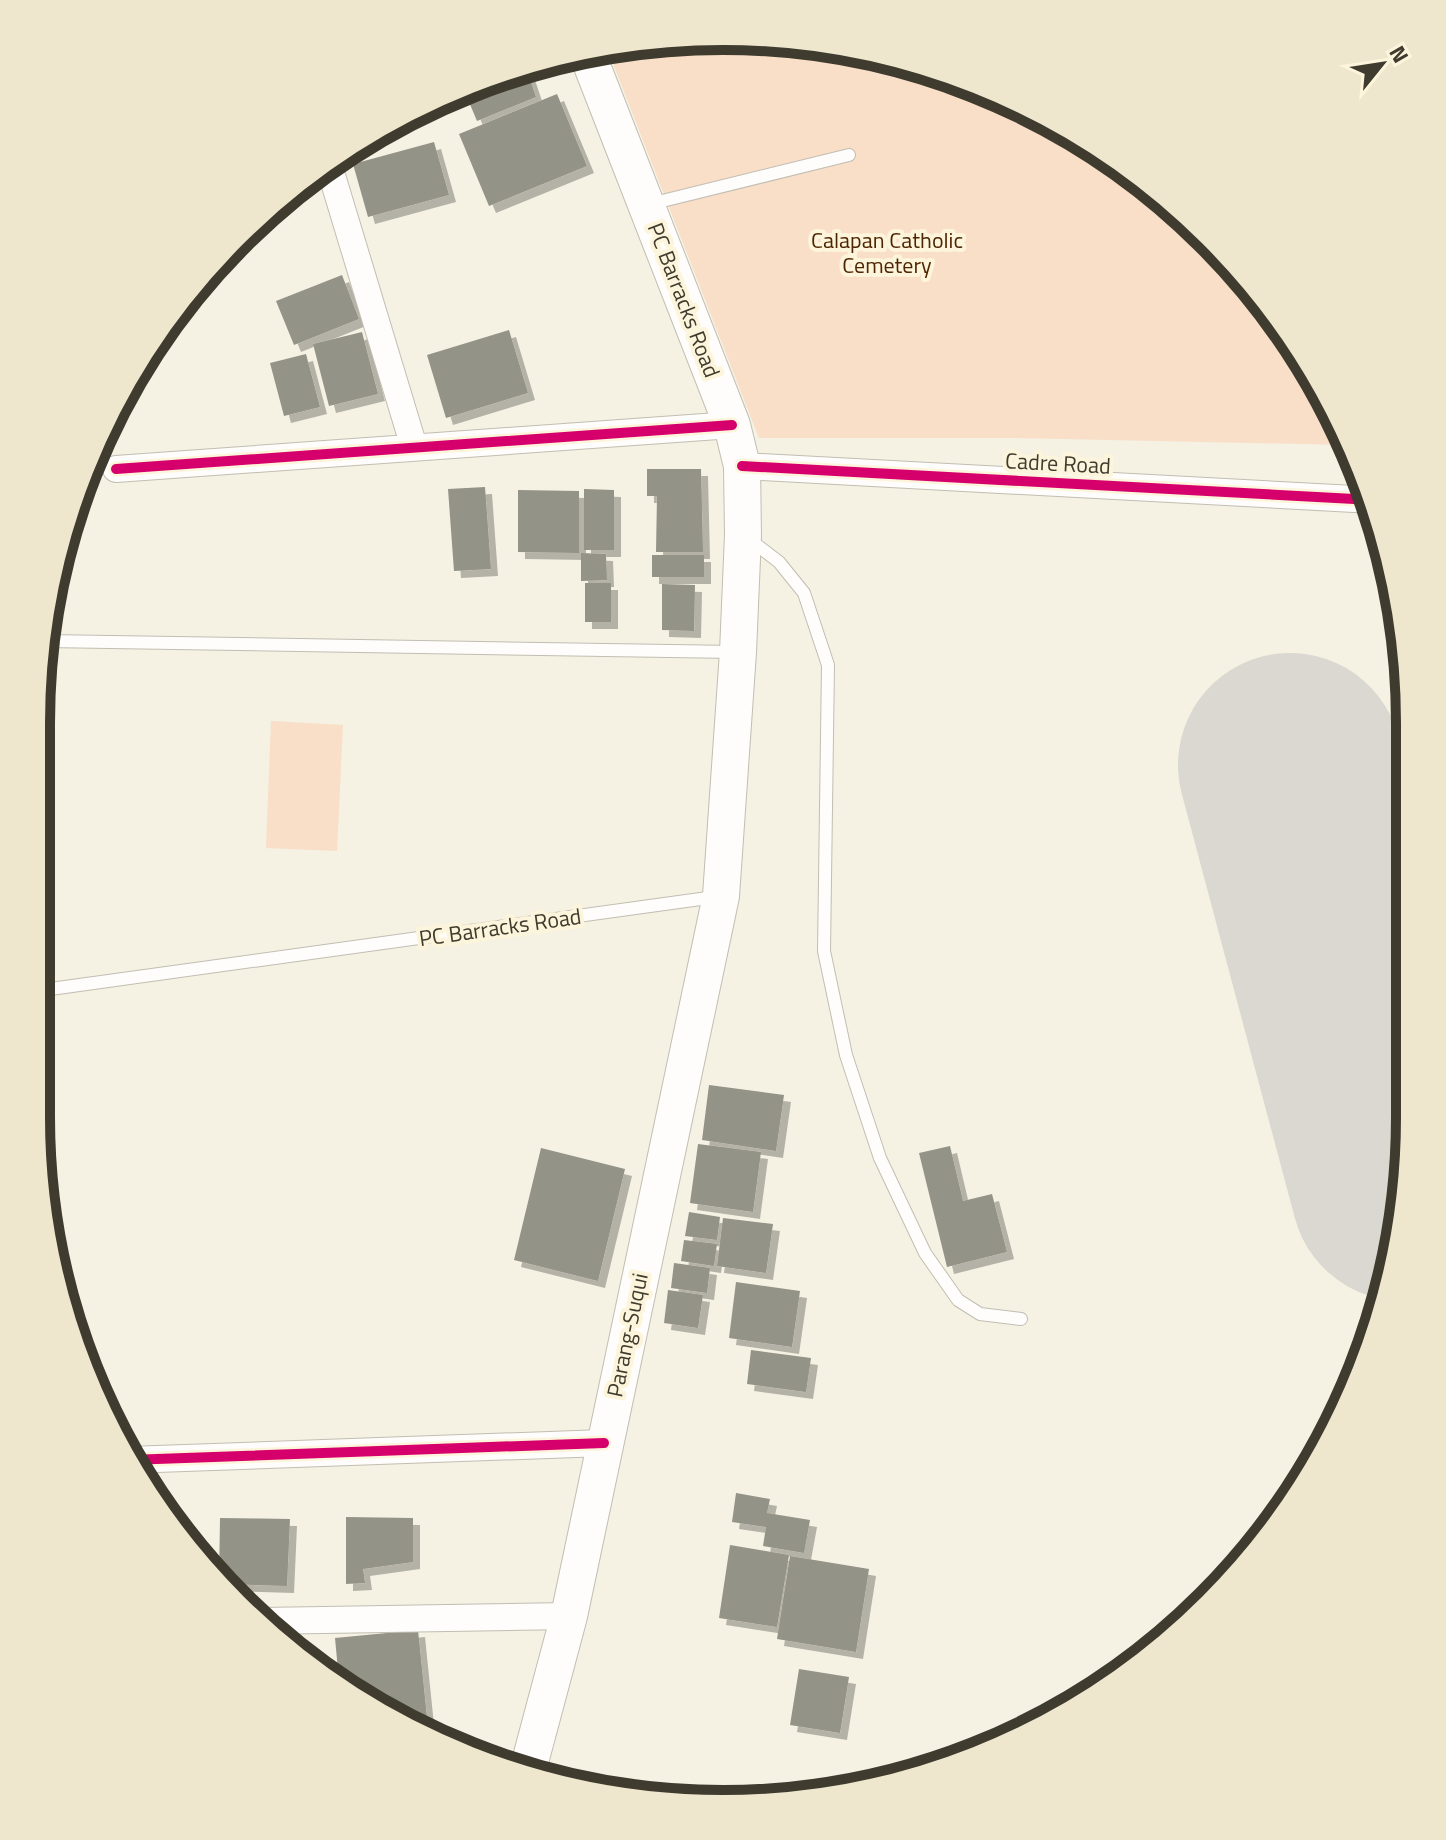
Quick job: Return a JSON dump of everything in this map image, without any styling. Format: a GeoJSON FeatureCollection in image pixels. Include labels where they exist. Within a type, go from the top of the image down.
{"type":"FeatureCollection","features":[{"type":"Feature","properties":{"kind":"main road","name":"PC Barracks Road"},"geometry":{"type":"LineString","coordinates":[[591,63],[732,425],[742,466],[743,535],[738,652],[721,896]]}},
{"type":"Feature","properties":{"kind":"main road","name":"Parang-Suqui"},"geometry":{"type":"LineString","coordinates":[[530,1761],[569,1616],[721,896]]}},
{"type":"Feature","properties":{"kind":"street"},"geometry":{"type":"LineString","coordinates":[[332,175],[414,447]]}},
{"type":"Feature","properties":{"kind":"street"},"geometry":{"type":"LineString","coordinates":[[116,469],[732,425]]}},
{"type":"Feature","properties":{"kind":"street","name":"Cadre Road"},"geometry":{"type":"LineString","coordinates":[[742,466],[1357,499]]}},
{"type":"Feature","properties":{"kind":"street"},"geometry":{"type":"LineString","coordinates":[[143,1459],[604,1443]]}},
{"type":"Feature","properties":{"kind":"street"},"geometry":{"type":"LineString","coordinates":[[277,1621],[569,1616]]}},
{"type":"Feature","properties":{"kind":"lane"},"geometry":{"type":"LineString","coordinates":[[646,205],[849,155]]}},
{"type":"Feature","properties":{"kind":"lane"},"geometry":{"type":"LineString","coordinates":[[743,535],[779,562],[804,593],[828,665],[824,951],[846,1055],[880,1158],[925,1253],[958,1300],[980,1314],[1021,1319]]}},
{"type":"Feature","properties":{"kind":"lane"},"geometry":{"type":"LineString","coordinates":[[55,641],[738,652]]}},
{"type":"Feature","properties":{"kind":"lane","name":"PC Barracks Road"},"geometry":{"type":"LineString","coordinates":[[50,989],[721,896]]}},
{"type":"Feature","properties":{"kind":"green space","name":"Calapan Catholic Cemetery"},"geometry":{"type":"Polygon","coordinates":[[[723,50],[811,56],[897,73],[981,101],[1021,119],[1097,163],[1167,217],[1199,247],[1257,313],[1283,349],[1336,445],[1016,438],[759,438],[612,60],[679,51],[723,50]]]}},
{"type":"Feature","properties":{"kind":"green space"},"geometry":{"type":"Polygon","coordinates":[[[271,721],[343,725],[337,851],[266,848],[271,721]]]}},
{"type":"Feature","properties":{"kind":"building"},"geometry":{"type":"Polygon","coordinates":[[[530,79],[536,97],[477,121],[468,100],[530,79]]]}},
{"type":"Feature","properties":{"kind":"building"},"geometry":{"type":"Polygon","coordinates":[[[557,94],[587,166],[489,206],[459,134],[557,94]]]}},
{"type":"Feature","properties":{"kind":"building"},"geometry":{"type":"Polygon","coordinates":[[[434,142],[449,195],[368,217],[353,164],[434,142]]]}},
{"type":"Feature","properties":{"kind":"building"},"geometry":{"type":"Polygon","coordinates":[[[342,275],[359,319],[294,345],[276,301],[342,275]]]}},
{"type":"Feature","properties":{"kind":"building"},"geometry":{"type":"Polygon","coordinates":[[[509,330],[528,393],[446,418],[427,355],[509,330]]]}},
{"type":"Feature","properties":{"kind":"building"},"geometry":{"type":"Polygon","coordinates":[[[362,332],[378,394],[329,406],[313,344],[362,332]]]}},
{"type":"Feature","properties":{"kind":"building"},"geometry":{"type":"Polygon","coordinates":[[[306,354],[320,407],[284,416],[270,363],[306,354]]]}},
{"type":"Feature","properties":{"kind":"building"},"geometry":{"type":"Polygon","coordinates":[[[647,469],[701,469],[703,552],[656,552],[657,496],[647,496],[647,469]]]}},
{"type":"Feature","properties":{"kind":"building"},"geometry":{"type":"Polygon","coordinates":[[[485,487],[491,569],[454,571],[448,489],[485,487]]]}},
{"type":"Feature","properties":{"kind":"building"},"geometry":{"type":"Polygon","coordinates":[[[584,489],[614,490],[614,550],[584,550],[584,489]]]}},
{"type":"Feature","properties":{"kind":"building"},"geometry":{"type":"Polygon","coordinates":[[[518,490],[579,491],[579,553],[518,552],[518,490]]]}},
{"type":"Feature","properties":{"kind":"building"},"geometry":{"type":"Polygon","coordinates":[[[581,553],[606,554],[607,580],[581,581],[581,553]]]}},
{"type":"Feature","properties":{"kind":"building"},"geometry":{"type":"Polygon","coordinates":[[[652,555],[704,555],[704,577],[652,577],[652,555]]]}},
{"type":"Feature","properties":{"kind":"building"},"geometry":{"type":"Polygon","coordinates":[[[585,583],[611,583],[611,622],[585,622],[585,583]]]}},
{"type":"Feature","properties":{"kind":"building"},"geometry":{"type":"Polygon","coordinates":[[[662,584],[695,585],[694,631],[662,630],[662,584]]]}},
{"type":"Feature","properties":{"kind":"building"},"geometry":{"type":"Polygon","coordinates":[[[709,1085],[784,1095],[776,1151],[702,1140],[709,1085]]]}},
{"type":"Feature","properties":{"kind":"building"},"geometry":{"type":"Polygon","coordinates":[[[698,1144],[761,1152],[753,1212],[690,1203],[698,1144]]]}},
{"type":"Feature","properties":{"kind":"building"},"geometry":{"type":"Polygon","coordinates":[[[950,1146],[963,1201],[992,1194],[1007,1252],[947,1267],[919,1153],[950,1146]]]}},
{"type":"Feature","properties":{"kind":"building"},"geometry":{"type":"Polygon","coordinates":[[[541,1148],[625,1169],[598,1281],[514,1260],[541,1148]]]}},
{"type":"Feature","properties":{"kind":"building"},"geometry":{"type":"Polygon","coordinates":[[[689,1212],[720,1217],[717,1240],[685,1236],[689,1212]]]}},
{"type":"Feature","properties":{"kind":"building"},"geometry":{"type":"Polygon","coordinates":[[[723,1218],[773,1224],[766,1273],[717,1266],[723,1218]]]}},
{"type":"Feature","properties":{"kind":"building"},"geometry":{"type":"Polygon","coordinates":[[[684,1240],[717,1244],[714,1266],[681,1261],[684,1240]]]}},
{"type":"Feature","properties":{"kind":"building"},"geometry":{"type":"Polygon","coordinates":[[[674,1263],[710,1268],[707,1293],[671,1288],[674,1263]]]}},
{"type":"Feature","properties":{"kind":"building"},"geometry":{"type":"Polygon","coordinates":[[[736,1282],[800,1291],[792,1347],[729,1338],[736,1282]]]}},
{"type":"Feature","properties":{"kind":"building"},"geometry":{"type":"Polygon","coordinates":[[[668,1290],[703,1295],[698,1328],[664,1323],[668,1290]]]}},
{"type":"Feature","properties":{"kind":"building"},"geometry":{"type":"Polygon","coordinates":[[[751,1350],[811,1358],[806,1392],[747,1384],[751,1350]]]}},
{"type":"Feature","properties":{"kind":"building"},"geometry":{"type":"Polygon","coordinates":[[[736,1493],[770,1499],[767,1513],[810,1520],[804,1553],[763,1546],[766,1527],[732,1522],[736,1493]]]}},
{"type":"Feature","properties":{"kind":"building"},"geometry":{"type":"Polygon","coordinates":[[[346,1517],[413,1518],[413,1562],[363,1569],[365,1583],[346,1584],[346,1517]]]}},
{"type":"Feature","properties":{"kind":"building"},"geometry":{"type":"Polygon","coordinates":[[[220,1518],[290,1519],[287,1586],[239,1585],[219,1563],[220,1518]]]}},
{"type":"Feature","properties":{"kind":"building"},"geometry":{"type":"Polygon","coordinates":[[[730,1545],[789,1555],[777,1627],[719,1618],[730,1545]]]}},
{"type":"Feature","properties":{"kind":"building"},"geometry":{"type":"Polygon","coordinates":[[[790,1556],[869,1569],[856,1652],[777,1639],[790,1556]]]}},
{"type":"Feature","properties":{"kind":"building"},"geometry":{"type":"Polygon","coordinates":[[[418,1630],[427,1718],[420,1718],[386,1700],[338,1669],[335,1638],[418,1630]]]}},
{"type":"Feature","properties":{"kind":"building"},"geometry":{"type":"Polygon","coordinates":[[[799,1669],[849,1677],[840,1733],[790,1725],[799,1669]]]}},
{"type":"Feature","properties":{"kind":"runway"},"geometry":{"type":"LineString","coordinates":[[1290,765],[1395,1159]]}},
{"type":"Feature","properties":{"kind":"cycle path"},"geometry":{"type":"LineString","coordinates":[[116,469],[732,425]]}},
{"type":"Feature","properties":{"kind":"cycle path"},"geometry":{"type":"LineString","coordinates":[[742,466],[1357,499]]}},
{"type":"Feature","properties":{"kind":"cycle path"},"geometry":{"type":"LineString","coordinates":[[143,1459],[604,1443]]}}]}
